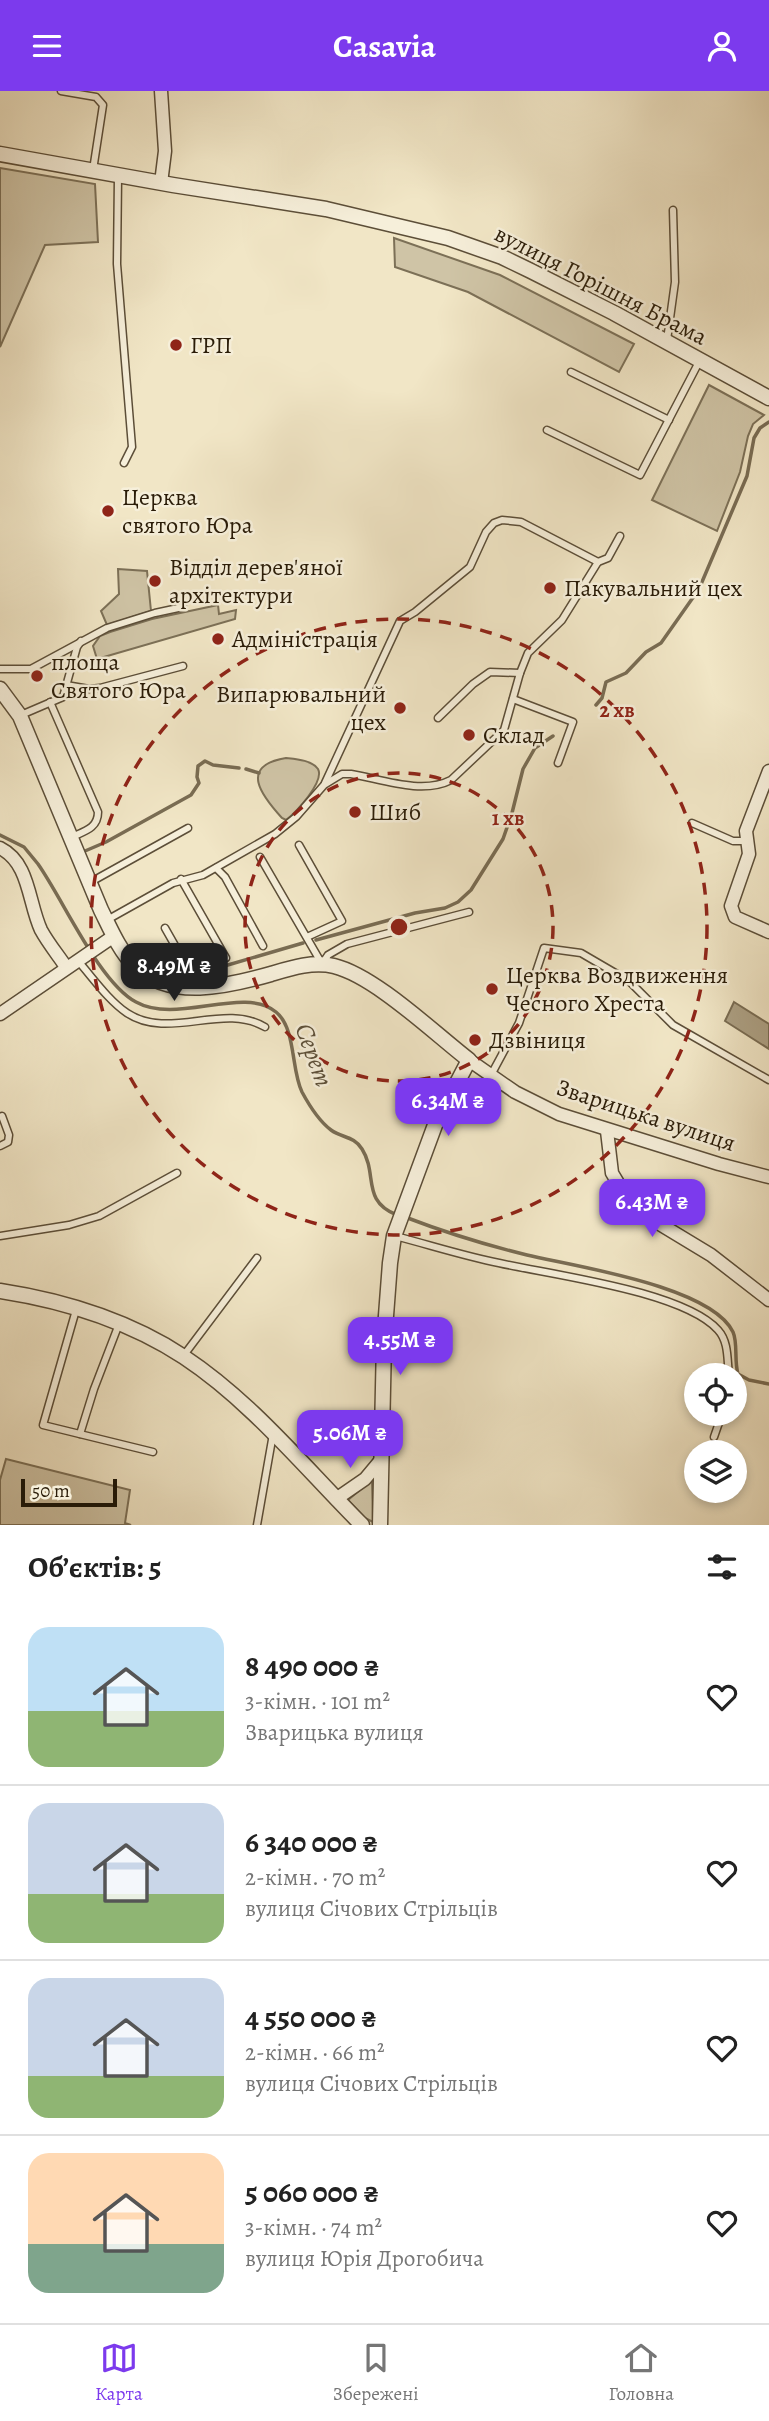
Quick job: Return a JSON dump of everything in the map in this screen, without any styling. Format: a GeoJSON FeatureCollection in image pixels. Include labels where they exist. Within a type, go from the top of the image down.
{"type":"FeatureCollection","features":[{"type":"Feature","properties":{"kind":"street"},"geometry":{"type":"LineString","coordinates":[[161,91],[165,151],[161,183]]}},
{"type":"Feature","properties":{"kind":"street","name":"вулиця Горішня Брама"},"geometry":{"type":"LineString","coordinates":[[0,154],[362,216],[448,238],[512,262],[667,341],[769,398]]}},
{"type":"Feature","properties":{"kind":"street","name":"Зварицька вулиця"},"geometry":{"type":"LineString","coordinates":[[0,689],[20,716],[89,883],[114,936],[134,965],[158,981],[177,986],[211,987],[290,968],[322,964],[347,970],[373,985],[469,1061],[515,1092],[559,1114],[607,1131],[769,1177]]}},
{"type":"Feature","properties":{"kind":"street"},"geometry":{"type":"LineString","coordinates":[[769,771],[747,831],[749,854],[731,910],[735,917],[769,932]]}},
{"type":"Feature","properties":{"kind":"street"},"geometry":{"type":"LineString","coordinates":[[0,848],[13,856],[22,870],[43,933],[75,961]]}},
{"type":"Feature","properties":{"kind":"street"},"geometry":{"type":"LineString","coordinates":[[0,1014],[114,936]]}},
{"type":"Feature","properties":{"kind":"street"},"geometry":{"type":"LineString","coordinates":[[380,1525],[387,1301],[396,1231],[435,1125],[469,1061]]}},
{"type":"Feature","properties":{"kind":"street"},"geometry":{"type":"LineString","coordinates":[[607,1131],[612,1173],[627,1198],[640,1212],[711,1255],[769,1300]]}},
{"type":"Feature","properties":{"kind":"street"},"geometry":{"type":"LineString","coordinates":[[0,1291],[77,1308],[120,1324],[183,1357],[226,1389],[273,1433],[362,1525]]}},
{"type":"Feature","properties":{"kind":"street"},"geometry":{"type":"LineString","coordinates":[[336,1499],[365,1479],[380,1461]]}},
{"type":"Feature","properties":{"kind":"lane"},"geometry":{"type":"LineString","coordinates":[[61,91],[96,97],[103,105],[93,170]]}},
{"type":"Feature","properties":{"kind":"lane"},"geometry":{"type":"LineString","coordinates":[[118,175],[117,264],[132,447],[124,463]]}},
{"type":"Feature","properties":{"kind":"lane"},"geometry":{"type":"LineString","coordinates":[[667,341],[675,282],[673,209]]}},
{"type":"Feature","properties":{"kind":"lane"},"geometry":{"type":"LineString","coordinates":[[547,430],[640,475],[700,361]]}},
{"type":"Feature","properties":{"kind":"lane"},"geometry":{"type":"LineString","coordinates":[[571,372],[669,420]]}},
{"type":"Feature","properties":{"kind":"lane"},"geometry":{"type":"LineString","coordinates":[[324,785],[400,621],[470,567],[486,532],[494,523],[511,520],[521,522],[598,562]]}},
{"type":"Feature","properties":{"kind":"lane"},"geometry":{"type":"LineString","coordinates":[[106,921],[181,879],[196,878],[216,868],[287,825],[324,785],[342,774],[423,787],[443,783],[500,737],[507,724],[528,653],[562,620],[598,562],[608,558],[620,536]]}},
{"type":"Feature","properties":{"kind":"lane"},"geometry":{"type":"LineString","coordinates":[[0,669],[31,669],[82,639],[107,628],[183,607]]}},
{"type":"Feature","properties":{"kind":"lane"},"geometry":{"type":"LineString","coordinates":[[20,716],[63,697],[82,639]]}},
{"type":"Feature","properties":{"kind":"lane"},"geometry":{"type":"LineString","coordinates":[[65,649],[73,662]]}},
{"type":"Feature","properties":{"kind":"lane"},"geometry":{"type":"LineString","coordinates":[[66,685],[100,688],[183,666]]}},
{"type":"Feature","properties":{"kind":"lane"},"geometry":{"type":"LineString","coordinates":[[438,718],[472,684],[490,673],[520,673]]}},
{"type":"Feature","properties":{"kind":"lane"},"geometry":{"type":"LineString","coordinates":[[513,699],[573,722],[558,763]]}},
{"type":"Feature","properties":{"kind":"lane"},"geometry":{"type":"LineString","coordinates":[[50,702],[98,812],[93,826],[70,838]]}},
{"type":"Feature","properties":{"kind":"lane"},"geometry":{"type":"LineString","coordinates":[[692,823],[733,841],[748,841]]}},
{"type":"Feature","properties":{"kind":"lane"},"geometry":{"type":"LineString","coordinates":[[89,883],[188,828]]}},
{"type":"Feature","properties":{"kind":"lane"},"geometry":{"type":"LineString","coordinates":[[299,845],[342,921],[307,937]]}},
{"type":"Feature","properties":{"kind":"lane"},"geometry":{"type":"LineString","coordinates":[[260,857],[322,964],[328,955],[347,944],[469,912]]}},
{"type":"Feature","properties":{"kind":"lane"},"geometry":{"type":"LineString","coordinates":[[216,868],[225,877],[263,946]]}},
{"type":"Feature","properties":{"kind":"lane"},"geometry":{"type":"LineString","coordinates":[[165,929],[187,965],[226,958],[181,879]]}},
{"type":"Feature","properties":{"kind":"lane"},"geometry":{"type":"LineString","coordinates":[[491,1075],[519,1023],[544,948],[581,953],[629,981],[673,1025],[769,1080]]}},
{"type":"Feature","properties":{"kind":"lane"},"geometry":{"type":"LineString","coordinates":[[75,961],[125,1012],[140,1020],[165,1024],[247,1019],[265,1027]]}},
{"type":"Feature","properties":{"kind":"lane"},"geometry":{"type":"LineString","coordinates":[[0,1146],[8,1142],[9,1135],[2,1116]]}},
{"type":"Feature","properties":{"kind":"lane"},"geometry":{"type":"LineString","coordinates":[[0,1236],[69,1225],[99,1216],[177,1173]]}},
{"type":"Feature","properties":{"kind":"lane"},"geometry":{"type":"LineString","coordinates":[[396,1231],[497,1263],[660,1297],[698,1315],[717,1329],[725,1341],[728,1363]]}},
{"type":"Feature","properties":{"kind":"lane"},"geometry":{"type":"LineString","coordinates":[[183,1357],[257,1258]]}},
{"type":"Feature","properties":{"kind":"lane"},"geometry":{"type":"LineString","coordinates":[[77,1308],[43,1425],[153,1452]]}},
{"type":"Feature","properties":{"kind":"lane"},"geometry":{"type":"LineString","coordinates":[[80,1434],[94,1389],[120,1324]]}},
{"type":"Feature","properties":{"kind":"lane"},"geometry":{"type":"LineString","coordinates":[[714,1437],[718,1426]]}},
{"type":"Feature","properties":{"kind":"lane"},"geometry":{"type":"LineString","coordinates":[[257,1525],[273,1433]]}},
{"type":"Feature","properties":{"kind":"shaded area"},"geometry":{"type":"Polygon","coordinates":[[[0,168],[95,184],[98,242],[45,245],[0,347],[0,168]]]}},
{"type":"Feature","properties":{"kind":"shaded area"},"geometry":{"type":"Polygon","coordinates":[[[394,238],[500,275],[634,344],[619,372],[468,292],[395,267],[394,238]]]}},
{"type":"Feature","properties":{"kind":"shaded area"},"geometry":{"type":"Polygon","coordinates":[[[709,385],[764,415],[753,424],[748,436],[740,472],[717,531],[652,500],[709,385]]]}},
{"type":"Feature","properties":{"kind":"shaded area"},"geometry":{"type":"Polygon","coordinates":[[[118,569],[147,571],[151,611],[107,625],[101,611],[119,594],[118,569]]]}},
{"type":"Feature","properties":{"kind":"shaded area"},"geometry":{"type":"Polygon","coordinates":[[[218,605],[219,614],[236,610],[235,619],[97,659],[93,646],[100,636],[152,619],[218,605]]]}},
{"type":"Feature","properties":{"kind":"shaded area"},"geometry":{"type":"Polygon","coordinates":[[[286,758],[312,764],[318,769],[319,775],[308,797],[286,820],[267,800],[258,783],[258,775],[262,768],[271,762],[286,758]]]}},
{"type":"Feature","properties":{"kind":"shaded area"},"geometry":{"type":"Polygon","coordinates":[[[734,1002],[769,1024],[769,1049],[725,1021],[734,1002]]]}},
{"type":"Feature","properties":{"kind":"shaded area"},"geometry":{"type":"Polygon","coordinates":[[[6,1459],[130,1490],[125,1523],[131,1525],[0,1525],[0,1480],[6,1459]]]}},
{"type":"Feature","properties":{"kind":"shaded area"},"geometry":{"type":"Polygon","coordinates":[[[372,1480],[373,1522],[365,1518],[348,1500],[372,1480]]]}},
{"type":"Feature","properties":{"kind":"waterway"},"geometry":{"type":"LineString","coordinates":[[596,705],[602,698],[606,682],[626,673],[646,652],[661,643],[699,589],[747,476],[754,438],[760,428],[769,422]]}},
{"type":"Feature","properties":{"kind":"waterway"},"geometry":{"type":"LineString","coordinates":[[316,940],[415,913],[445,908],[458,902],[471,890],[503,839],[523,769],[535,748],[553,736]]}},
{"type":"Feature","properties":{"kind":"waterway"},"geometry":{"type":"LineString","coordinates":[[85,851],[191,795],[199,783],[198,766],[205,761],[213,765],[239,768]]}},
{"type":"Feature","properties":{"kind":"waterway"},"geometry":{"type":"LineString","coordinates":[[246,769],[259,773]]}},
{"type":"Feature","properties":{"kind":"waterway","name":"Серет"},"geometry":{"type":"LineString","coordinates":[[0,835],[24,847],[38,864],[96,959],[122,992],[136,1002],[152,1008],[171,1009],[246,1002],[262,1005],[276,1012],[287,1028],[302,1092],[318,1117],[331,1130],[359,1145],[367,1158],[374,1195],[386,1209],[397,1215]]}},
{"type":"Feature","properties":{"kind":"waterway"},"geometry":{"type":"LineString","coordinates":[[175,974],[221,967],[303,943]]}},
{"type":"Feature","properties":{"kind":"waterway","name":"Серет"},"geometry":{"type":"LineString","coordinates":[[405,1217],[496,1247],[639,1280],[698,1302],[720,1316],[733,1332],[738,1374],[749,1380],[769,1384]]}},
{"type":"Feature","properties":{"kind":"place","name":"ГРП"},"geometry":{"type":"Point","coordinates":[176,345]}},
{"type":"Feature","properties":{"kind":"place","name":"Церква святого Юра"},"geometry":{"type":"Point","coordinates":[108,511]}},
{"type":"Feature","properties":{"kind":"place","name":"Відділ дерев'яної архітектури"},"geometry":{"type":"Point","coordinates":[155,581]}},
{"type":"Feature","properties":{"kind":"place","name":"Пакувальний цех"},"geometry":{"type":"Point","coordinates":[550,588]}},
{"type":"Feature","properties":{"kind":"place","name":"Адміністрація"},"geometry":{"type":"Point","coordinates":[218,639]}},
{"type":"Feature","properties":{"kind":"place","name":"площа Святого Юра"},"geometry":{"type":"Point","coordinates":[37,676]}},
{"type":"Feature","properties":{"kind":"place","name":"Випарювальний цех"},"geometry":{"type":"Point","coordinates":[400,708]}},
{"type":"Feature","properties":{"kind":"place","name":"Склад"},"geometry":{"type":"Point","coordinates":[469,735]}},
{"type":"Feature","properties":{"kind":"place","name":"Шиб"},"geometry":{"type":"Point","coordinates":[355,812]}},
{"type":"Feature","properties":{"kind":"place","name":"Церква Воздвиження Чесного Хреста"},"geometry":{"type":"Point","coordinates":[492,989]}},
{"type":"Feature","properties":{"kind":"place","name":"Дзвіниця"},"geometry":{"type":"Point","coordinates":[475,1040]}}]}
